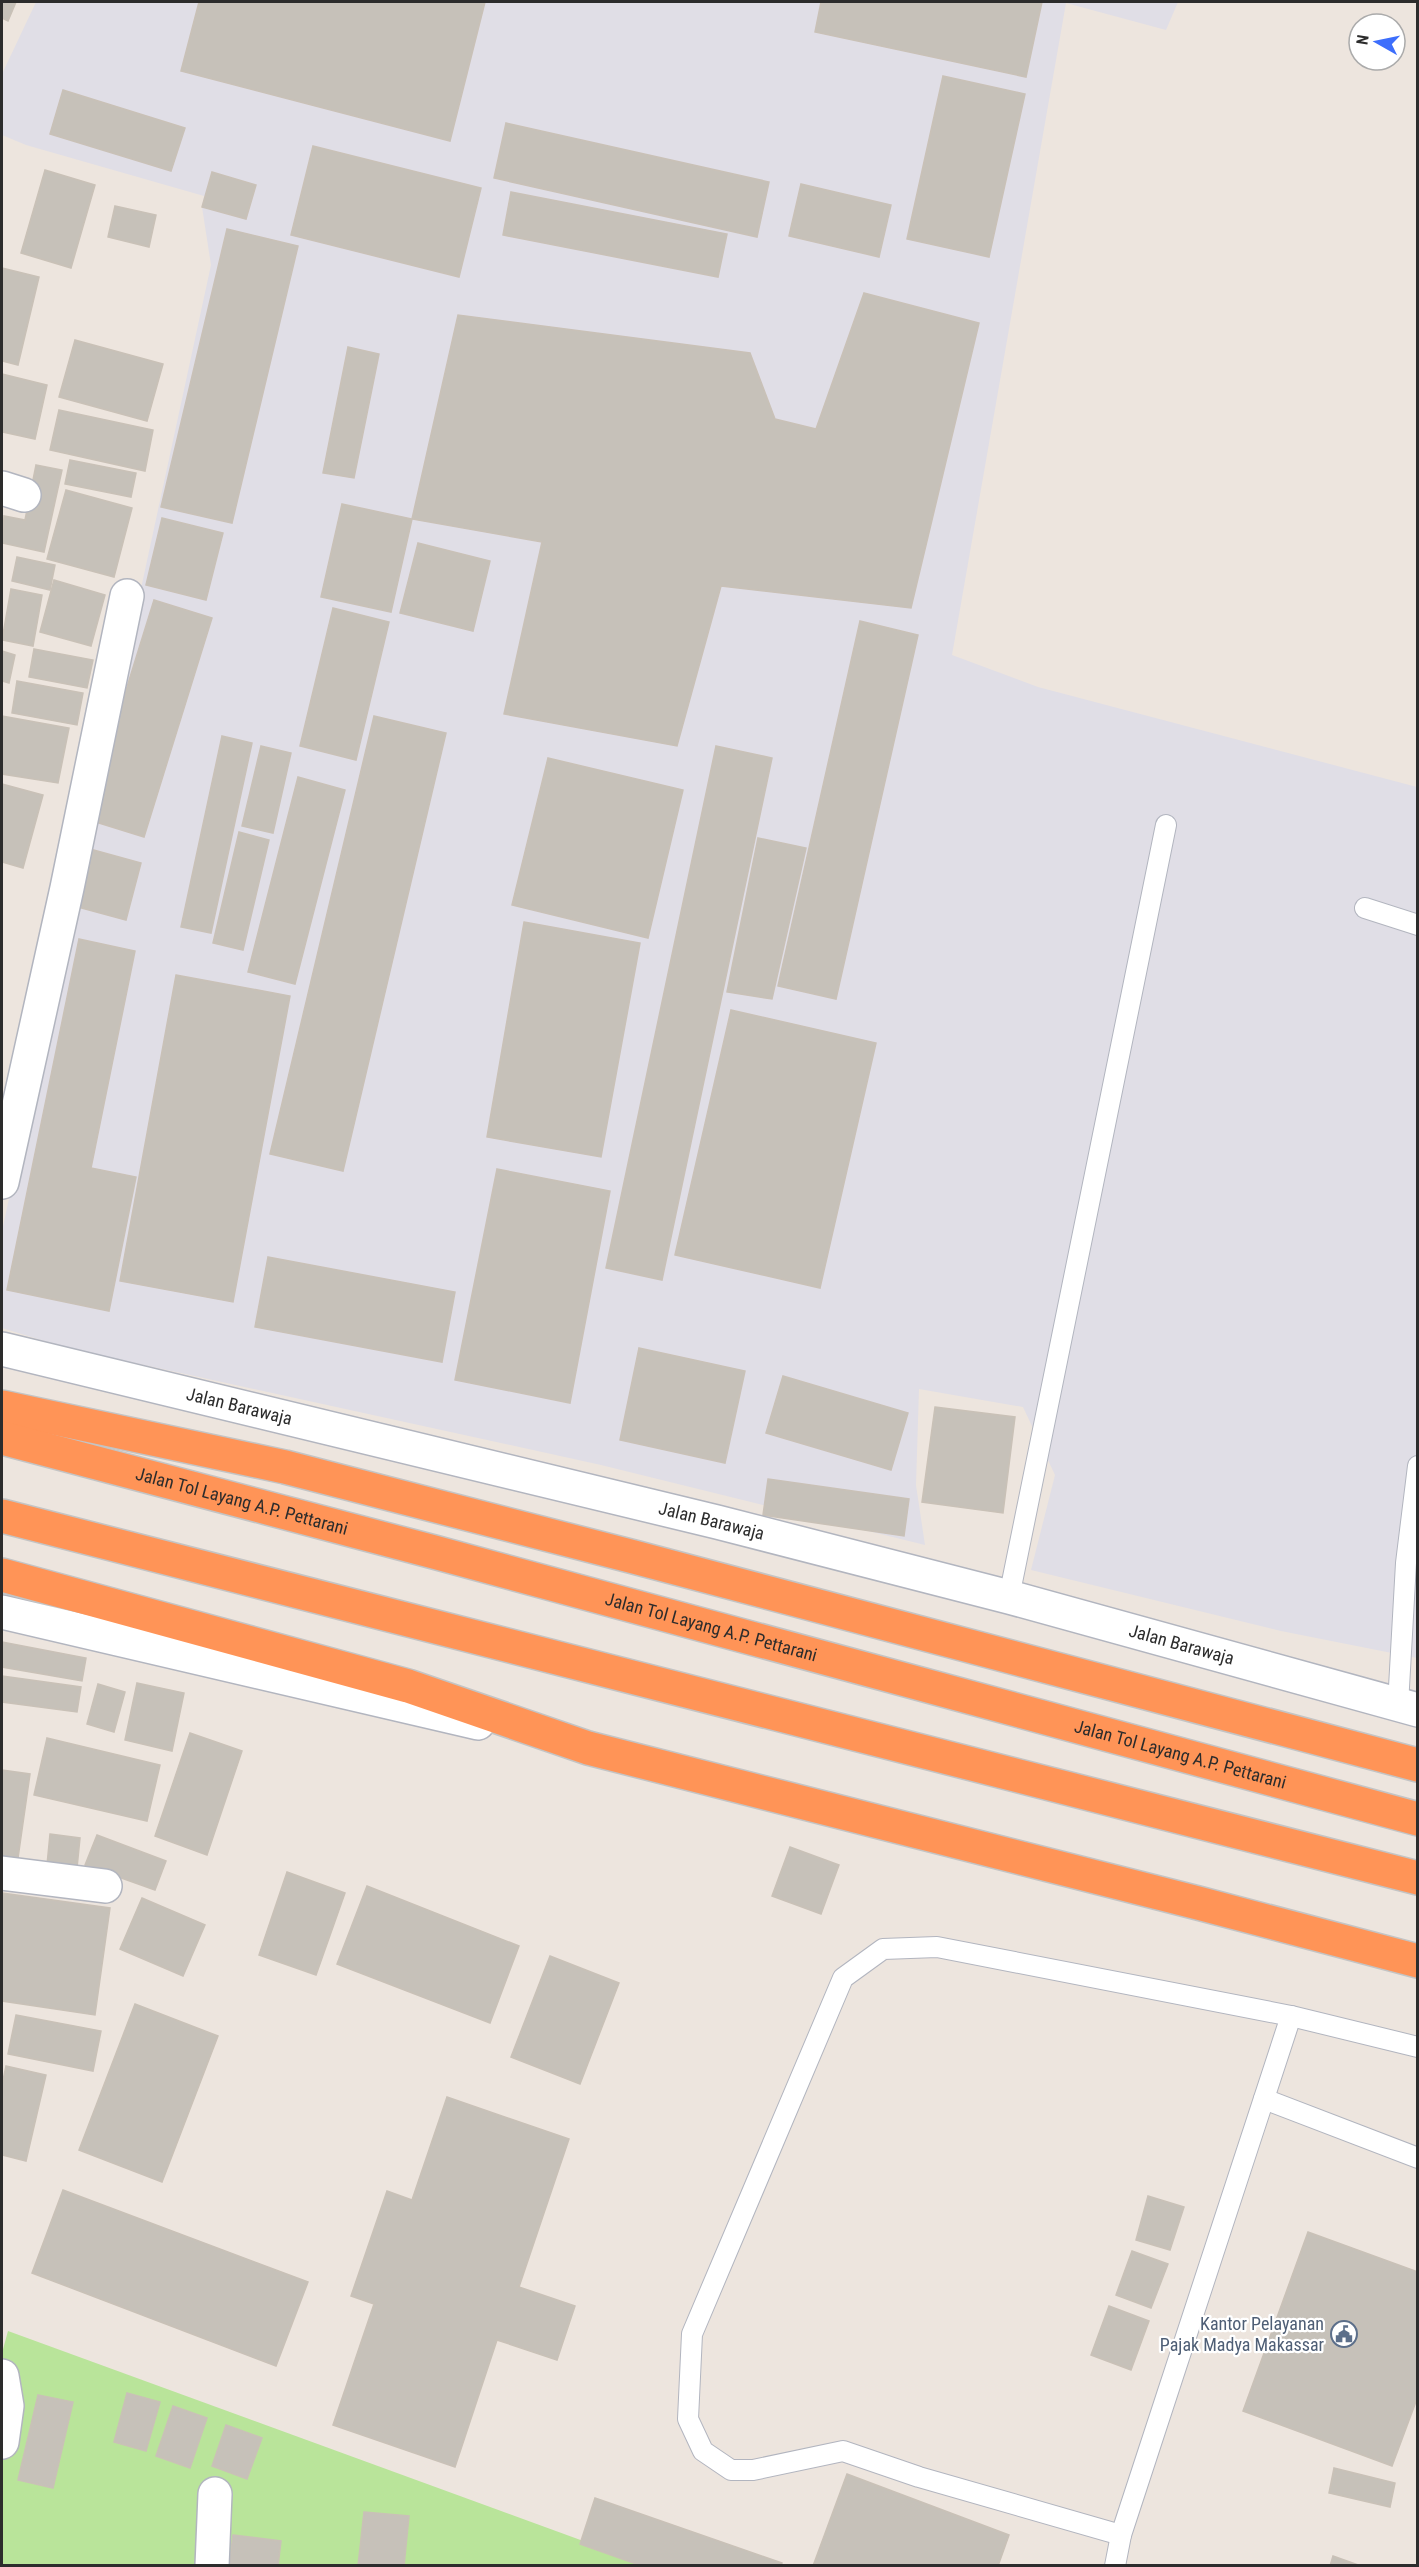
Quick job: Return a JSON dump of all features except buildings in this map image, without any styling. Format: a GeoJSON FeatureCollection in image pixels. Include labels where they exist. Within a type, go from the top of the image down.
{"type":"FeatureCollection","features":[{"type":"Feature","properties":{"kind":"highway"},"geometry":{"type":"LineString","coordinates":[[2,1407],[285,1467],[646,1560],[1418,1765]]}},
{"type":"Feature","properties":{"kind":"highway","name":"Jalan Tol Layang A.P. Pettarani"},"geometry":{"type":"LineString","coordinates":[[2,1438],[434,1552],[1418,1820]]}},
{"type":"Feature","properties":{"kind":"highway"},"geometry":{"type":"LineString","coordinates":[[2,1516],[1418,1878]]}},
{"type":"Feature","properties":{"kind":"highway"},"geometry":{"type":"LineString","coordinates":[[2,1575],[408,1686],[588,1748],[1198,1903],[1418,1962]]}},
{"type":"Feature","properties":{"kind":"street"},"geometry":{"type":"LineString","coordinates":[[2,1182],[67,888],[127,596]]}},
{"type":"Feature","properties":{"kind":"street","name":"Jalan Barawaja"},"geometry":{"type":"LineString","coordinates":[[2,1349],[717,1522],[1009,1597],[1408,1707]]}},
{"type":"Feature","properties":{"kind":"street"},"geometry":{"type":"LineString","coordinates":[[2,1612],[588,1748]]}},
{"type":"Feature","properties":{"kind":"street"},"geometry":{"type":"LineString","coordinates":[[2,1873],[105,1886]]}},
{"type":"Feature","properties":{"kind":"street"},"geometry":{"type":"LineString","coordinates":[[2,2376],[7,2406],[2,2442]]}},
{"type":"Feature","properties":{"kind":"street"},"geometry":{"type":"LineString","coordinates":[[212,2565],[215,2494]]}},
{"type":"Feature","properties":{"kind":"lane"},"geometry":{"type":"LineString","coordinates":[[1009,1597],[1166,825]]}},
{"type":"Feature","properties":{"kind":"lane"},"geometry":{"type":"LineString","coordinates":[[1365,908],[1418,925]]}},
{"type":"Feature","properties":{"kind":"lane"},"geometry":{"type":"LineString","coordinates":[[1408,1707],[1406,1563],[1418,1466]]}},
{"type":"Feature","properties":{"kind":"lane"},"geometry":{"type":"LineString","coordinates":[[1121,2535],[919,2477],[843,2451],[753,2470],[731,2470],[703,2451],[688,2419],[692,2334],[843,1978],[883,1949],[937,1947],[1291,2016],[1418,2047]]}},
{"type":"Feature","properties":{"kind":"lane"},"geometry":{"type":"LineString","coordinates":[[1115,2565],[1121,2535],[1291,2016]]}},
{"type":"Feature","properties":{"kind":"lane"},"geometry":{"type":"LineString","coordinates":[[1264,2099],[1418,2158]]}},
{"type":"Feature","properties":{"kind":"shaded area"},"geometry":{"type":"Polygon","coordinates":[[[36,2],[1178,2],[1166,30],[1066,3],[952,655],[1038,687],[1417,787],[1417,1658],[1281,1631],[1031,1570],[1055,1475],[1023,1407],[919,1389],[916,1485],[925,1545],[601,1465],[67,1348],[2,1328],[2,1231],[211,265],[202,207],[204,196],[26,145],[2,135],[2,74],[36,2]]]}},
{"type":"Feature","properties":{"kind":"green space"},"geometry":{"type":"Polygon","coordinates":[[[8,2331],[649,2565],[2,2566],[2,2353],[8,2331]]]}},
{"type":"Feature","properties":{"kind":"place","name":"Kantor Pelayanan Pajak Madya Makassar"},"geometry":{"type":"Point","coordinates":[1344,2334]}}]}
